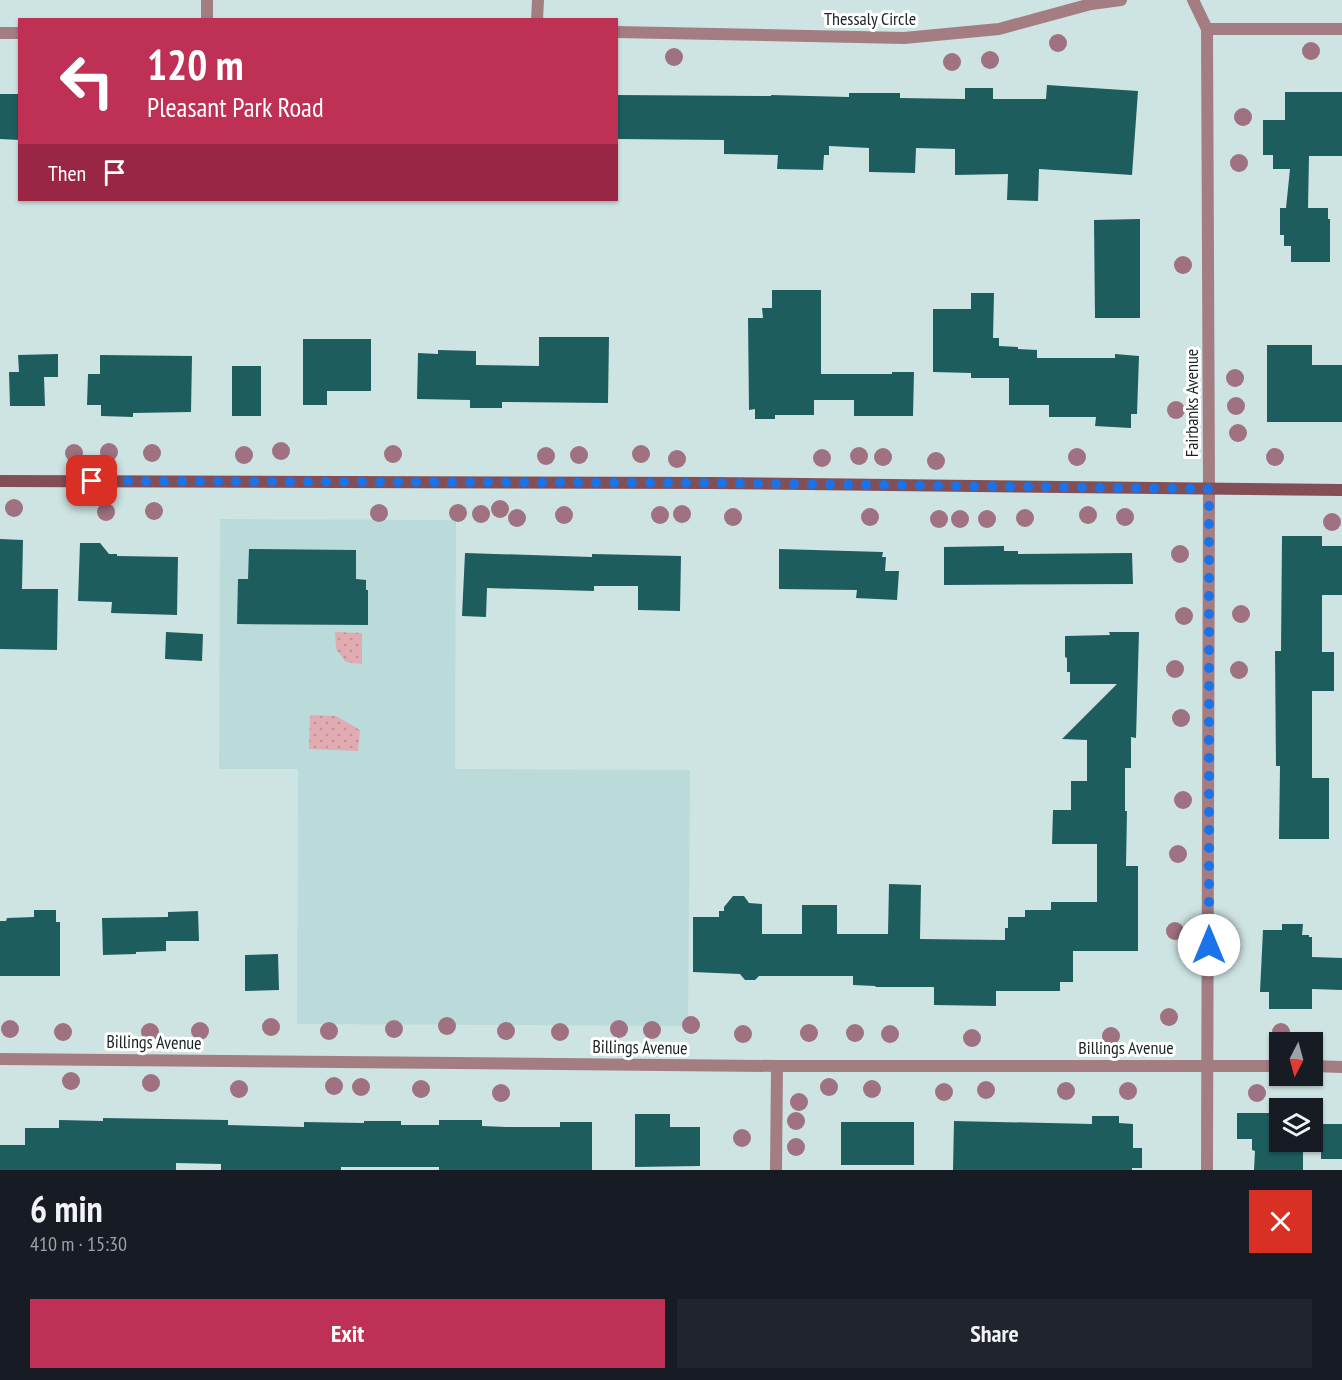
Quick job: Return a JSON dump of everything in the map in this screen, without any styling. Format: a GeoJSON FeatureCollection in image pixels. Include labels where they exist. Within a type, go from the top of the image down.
{"type":"FeatureCollection","features":[{"type":"Feature","properties":{"kind":"street"},"geometry":{"type":"LineString","coordinates":[[207,0],[207,18]]}},
{"type":"Feature","properties":{"kind":"street"},"geometry":{"type":"LineString","coordinates":[[537,18],[538,0]]}},
{"type":"Feature","properties":{"kind":"street","name":"Thessaly Circle"},"geometry":{"type":"LineString","coordinates":[[618,32],[904,38],[999,29],[1091,4],[1120,0]]}},
{"type":"Feature","properties":{"kind":"street","name":"Fairbanks Avenue"},"geometry":{"type":"LineString","coordinates":[[1193,0],[1207,29],[1209,489],[1207,1170]]}},
{"type":"Feature","properties":{"kind":"street"},"geometry":{"type":"LineString","coordinates":[[1207,29],[1342,29]]}},
{"type":"Feature","properties":{"kind":"street"},"geometry":{"type":"LineString","coordinates":[[0,33],[18,33]]}},
{"type":"Feature","properties":{"kind":"street"},"geometry":{"type":"LineString","coordinates":[[0,481],[711,483],[1342,490]]}},
{"type":"Feature","properties":{"kind":"street","name":"Billings Avenue"},"geometry":{"type":"LineString","coordinates":[[0,1059],[777,1066],[1269,1066]]}},
{"type":"Feature","properties":{"kind":"street"},"geometry":{"type":"LineString","coordinates":[[776,1170],[777,1066]]}},
{"type":"Feature","properties":{"kind":"street"},"geometry":{"type":"LineString","coordinates":[[1323,1066],[1342,1067]]}},
{"type":"Feature","properties":{"kind":"shaded area"},"geometry":{"type":"Polygon","coordinates":[[[220,519],[456,520],[455,769],[690,770],[688,1026],[297,1024],[298,769],[219,769],[220,519]]]}},
{"type":"Feature","properties":{"kind":"shaded area"},"geometry":{"type":"Polygon","coordinates":[[[335,632],[362,633],[362,664],[346,662],[336,649],[335,632]]]}},
{"type":"Feature","properties":{"kind":"shaded area"},"geometry":{"type":"Polygon","coordinates":[[[310,715],[336,716],[360,730],[358,751],[309,749],[310,715]]]}},
{"type":"Feature","properties":{"kind":"building"},"geometry":{"type":"Polygon","coordinates":[[[1047,85],[1138,91],[1132,175],[1039,169],[1038,201],[1007,200],[1008,174],[955,175],[955,149],[916,148],[915,173],[869,172],[869,148],[829,146],[829,155],[824,155],[823,170],[777,169],[778,155],[724,154],[724,140],[618,139],[618,95],[849,97],[849,93],[900,93],[900,98],[965,99],[965,88],[993,88],[993,99],[1046,99],[1047,85]]]}},
{"type":"Feature","properties":{"kind":"building"},"geometry":{"type":"Polygon","coordinates":[[[1285,92],[1342,92],[1342,156],[1309,156],[1308,208],[1328,208],[1330,262],[1291,262],[1291,246],[1284,246],[1284,235],[1280,235],[1280,208],[1286,208],[1290,169],[1273,169],[1273,155],[1263,155],[1263,120],[1285,120],[1285,92]]]}},
{"type":"Feature","properties":{"kind":"building"},"geometry":{"type":"Polygon","coordinates":[[[0,94],[18,94],[18,140],[0,139],[0,94]]]}},
{"type":"Feature","properties":{"kind":"building"},"geometry":{"type":"Polygon","coordinates":[[[1140,219],[1140,318],[1095,318],[1094,220],[1140,219]]]}},
{"type":"Feature","properties":{"kind":"building"},"geometry":{"type":"Polygon","coordinates":[[[772,290],[821,290],[821,374],[914,372],[913,416],[854,416],[854,400],[814,400],[814,415],[775,415],[775,419],[755,419],[755,409],[749,410],[748,318],[763,318],[762,308],[772,308],[772,290]]]}},
{"type":"Feature","properties":{"kind":"building"},"geometry":{"type":"Polygon","coordinates":[[[971,293],[994,293],[993,338],[999,338],[999,346],[1037,350],[1037,358],[1115,358],[1115,354],[1139,356],[1137,414],[1131,414],[1131,428],[1095,426],[1096,417],[1049,417],[1049,405],[1009,405],[1009,378],[971,378],[971,373],[933,372],[933,309],[971,309],[971,293]]]}},
{"type":"Feature","properties":{"kind":"building"},"geometry":{"type":"Polygon","coordinates":[[[539,337],[609,337],[608,403],[502,402],[502,408],[470,408],[470,400],[417,399],[418,353],[438,354],[438,350],[476,351],[476,365],[539,366],[539,337]]]}},
{"type":"Feature","properties":{"kind":"building"},"geometry":{"type":"Polygon","coordinates":[[[303,339],[371,339],[371,391],[327,391],[327,405],[303,405],[303,339]]]}},
{"type":"Feature","properties":{"kind":"building"},"geometry":{"type":"Polygon","coordinates":[[[1267,345],[1312,345],[1312,365],[1342,365],[1342,422],[1267,422],[1267,345]]]}},
{"type":"Feature","properties":{"kind":"building"},"geometry":{"type":"Polygon","coordinates":[[[58,354],[58,377],[44,377],[45,406],[10,406],[9,372],[19,372],[18,355],[58,354]]]}},
{"type":"Feature","properties":{"kind":"building"},"geometry":{"type":"Polygon","coordinates":[[[100,355],[192,356],[191,412],[133,413],[133,417],[101,416],[101,405],[87,405],[88,374],[100,374],[100,355]]]}},
{"type":"Feature","properties":{"kind":"building"},"geometry":{"type":"Polygon","coordinates":[[[232,366],[261,366],[261,416],[232,416],[232,366]]]}},
{"type":"Feature","properties":{"kind":"building"},"geometry":{"type":"Polygon","coordinates":[[[1282,536],[1322,536],[1322,546],[1342,546],[1342,595],[1322,595],[1322,652],[1334,652],[1334,691],[1312,691],[1312,778],[1329,778],[1329,839],[1279,839],[1280,766],[1276,766],[1275,651],[1281,651],[1282,536]]]}},
{"type":"Feature","properties":{"kind":"building"},"geometry":{"type":"Polygon","coordinates":[[[0,539],[23,540],[22,589],[58,589],[57,650],[0,649],[0,539]]]}},
{"type":"Feature","properties":{"kind":"building"},"geometry":{"type":"Polygon","coordinates":[[[80,543],[100,543],[109,554],[117,554],[117,556],[178,557],[177,615],[111,613],[112,602],[78,601],[80,543]]]}},
{"type":"Feature","properties":{"kind":"building"},"geometry":{"type":"Polygon","coordinates":[[[1004,546],[1004,551],[1018,551],[1018,554],[1132,553],[1133,584],[944,585],[944,547],[1004,546]]]}},
{"type":"Feature","properties":{"kind":"building"},"geometry":{"type":"Polygon","coordinates":[[[249,549],[356,550],[356,579],[366,580],[366,590],[368,590],[368,625],[237,624],[238,579],[248,579],[249,549]]]}},
{"type":"Feature","properties":{"kind":"building"},"geometry":{"type":"Polygon","coordinates":[[[779,549],[883,552],[882,557],[886,557],[885,571],[899,571],[897,600],[856,598],[857,590],[779,589],[779,549]]]}},
{"type":"Feature","properties":{"kind":"building"},"geometry":{"type":"Polygon","coordinates":[[[465,553],[592,557],[592,554],[681,556],[680,611],[638,610],[638,586],[594,586],[594,591],[487,588],[486,617],[462,616],[465,553]]]}},
{"type":"Feature","properties":{"kind":"building"},"geometry":{"type":"Polygon","coordinates":[[[166,632],[203,634],[202,661],[165,659],[166,632]]]}},
{"type":"Feature","properties":{"kind":"building"},"geometry":{"type":"Polygon","coordinates":[[[1109,632],[1139,632],[1136,738],[1131,737],[1131,768],[1125,768],[1126,866],[1138,866],[1138,951],[1073,951],[1073,982],[1060,982],[1060,991],[996,991],[996,1006],[934,1005],[934,987],[853,985],[853,976],[759,976],[755,980],[745,980],[740,974],[693,972],[693,917],[719,917],[719,911],[724,911],[724,907],[733,896],[744,896],[749,903],[762,904],[762,934],[802,934],[802,905],[837,905],[837,934],[888,934],[889,884],[921,885],[920,939],[1005,940],[1008,917],[1025,917],[1025,910],[1051,910],[1051,902],[1097,902],[1097,844],[1052,844],[1053,810],[1071,810],[1071,781],[1087,781],[1087,740],[1062,739],[1117,684],[1070,684],[1070,672],[1067,672],[1067,658],[1065,657],[1065,636],[1110,635],[1109,632]]]}},
{"type":"Feature","properties":{"kind":"building"},"geometry":{"type":"Polygon","coordinates":[[[34,910],[56,910],[56,922],[60,922],[60,976],[0,976],[0,921],[6,921],[7,918],[34,917],[34,910]]]}},
{"type":"Feature","properties":{"kind":"building"},"geometry":{"type":"Polygon","coordinates":[[[198,911],[199,941],[166,941],[166,951],[103,955],[102,918],[168,917],[168,912],[198,911]]]}},
{"type":"Feature","properties":{"kind":"building"},"geometry":{"type":"Polygon","coordinates":[[[1282,924],[1303,924],[1302,935],[1312,937],[1312,957],[1342,958],[1342,990],[1312,989],[1312,1009],[1269,1009],[1269,992],[1260,992],[1263,930],[1282,930],[1282,924]]]}},
{"type":"Feature","properties":{"kind":"building"},"geometry":{"type":"Polygon","coordinates":[[[278,954],[279,990],[245,991],[245,955],[278,954]]]}},
{"type":"Feature","properties":{"kind":"building"},"geometry":{"type":"Polygon","coordinates":[[[1237,1113],[1269,1113],[1269,1152],[1303,1152],[1303,1170],[1254,1170],[1255,1151],[1252,1150],[1252,1139],[1237,1139],[1237,1113]]]}},
{"type":"Feature","properties":{"kind":"building"},"geometry":{"type":"Polygon","coordinates":[[[635,1114],[670,1114],[670,1127],[700,1127],[700,1166],[635,1167],[635,1114]]]}},
{"type":"Feature","properties":{"kind":"building"},"geometry":{"type":"Polygon","coordinates":[[[1092,1116],[1119,1116],[1119,1123],[1133,1124],[1133,1148],[1142,1148],[1142,1168],[1132,1168],[1132,1170],[953,1170],[954,1121],[1092,1124],[1092,1116]]]}},
{"type":"Feature","properties":{"kind":"building"},"geometry":{"type":"Polygon","coordinates":[[[103,1118],[228,1120],[228,1125],[304,1127],[304,1122],[401,1121],[401,1125],[439,1125],[439,1120],[482,1120],[482,1126],[560,1127],[560,1122],[592,1122],[592,1170],[439,1170],[439,1167],[341,1167],[341,1170],[221,1170],[221,1164],[176,1163],[176,1170],[0,1170],[0,1145],[25,1145],[25,1128],[59,1128],[59,1120],[103,1121],[103,1118]]]}},
{"type":"Feature","properties":{"kind":"building"},"geometry":{"type":"Polygon","coordinates":[[[841,1122],[914,1122],[914,1165],[841,1165],[841,1122]]]}},
{"type":"Feature","properties":{"kind":"building"},"geometry":{"type":"Polygon","coordinates":[[[1323,1124],[1342,1124],[1342,1159],[1321,1159],[1323,1124]]]}},
{"type":"Feature","properties":{"kind":"route"},"geometry":{"type":"LineString","coordinates":[[92,481],[711,483],[1209,489],[1209,945]]}}]}
